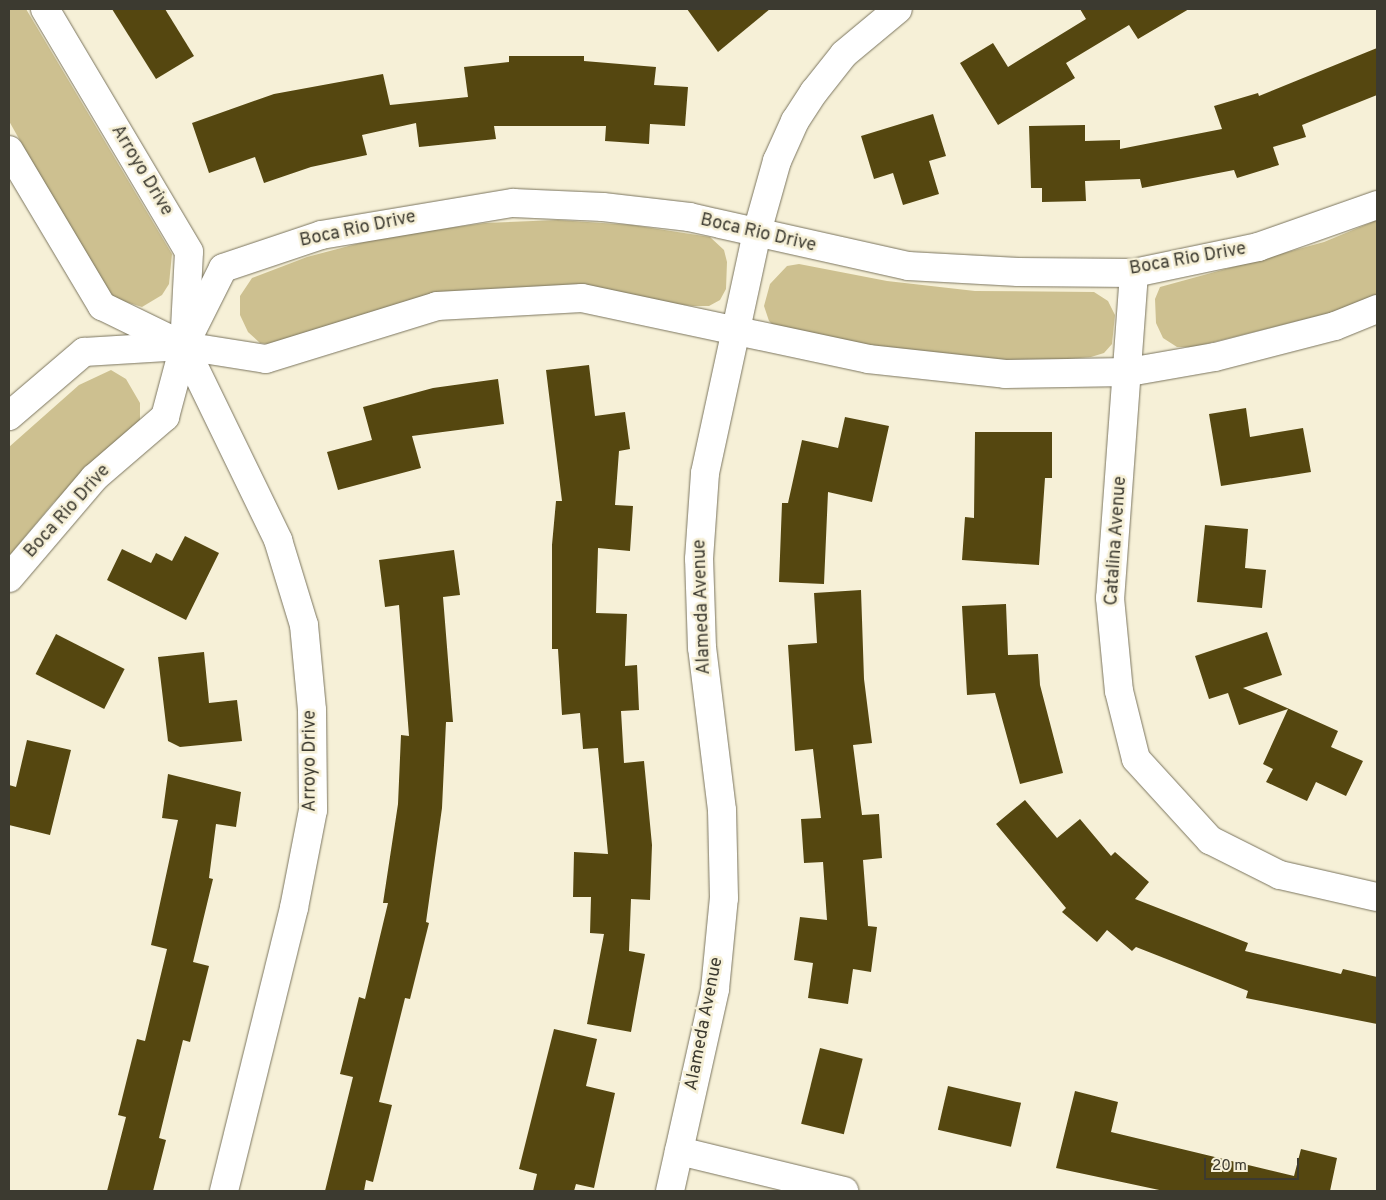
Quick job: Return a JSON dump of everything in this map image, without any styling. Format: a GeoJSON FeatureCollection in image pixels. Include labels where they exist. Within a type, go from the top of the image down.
{"type":"FeatureCollection","features":[{"type":"Feature","properties":{"kind":"street","name":"Arroyo Drive"},"geometry":{"type":"LineString","coordinates":[[45,9],[189,252],[184,346],[278,540],[304,625],[312,710],[313,810],[294,908],[224,1191]]}},
{"type":"Feature","properties":{"kind":"street","name":"Alameda Avenue"},"geometry":{"type":"LineString","coordinates":[[670,1191],[715,990],[724,898],[722,810],[710,732],[698,560],[705,473],[757,232],[777,161],[795,120],[844,54],[898,9]]}},
{"type":"Feature","properties":{"kind":"street"},"geometry":{"type":"LineString","coordinates":[[9,150],[102,306],[184,346]]}},
{"type":"Feature","properties":{"kind":"street","name":"Boca Rio Drive"},"geometry":{"type":"LineString","coordinates":[[9,578],[94,478],[164,417],[184,346],[223,268],[321,235],[513,204],[603,207],[689,217],[809,246],[908,266],[1018,272],[1134,273],[1258,247],[1377,205]]}},
{"type":"Feature","properties":{"kind":"street","name":"Catalina Avenue"},"geometry":{"type":"LineString","coordinates":[[1134,273],[1129,372],[1110,598],[1119,691],[1136,759],[1210,840],[1280,875],[1377,897]]}},
{"type":"Feature","properties":{"kind":"street"},"geometry":{"type":"LineString","coordinates":[[9,416],[84,352],[184,346],[266,360],[437,306],[582,298],[734,333],[868,359],[1005,374],[1129,372],[1215,357],[1335,326],[1377,310]]}},
{"type":"Feature","properties":{"kind":"street"},"geometry":{"type":"LineString","coordinates":[[680,1151],[844,1191]]}},
{"type":"Feature","properties":{"kind":"shaded area"},"geometry":{"type":"Polygon","coordinates":[[[9,9],[26,9],[172,254],[169,284],[162,295],[142,307],[113,298],[100,283],[9,121],[9,9]]]}},
{"type":"Feature","properties":{"kind":"shaded area"},"geometry":{"type":"Polygon","coordinates":[[[558,220],[632,225],[710,237],[724,250],[727,262],[726,289],[720,300],[709,306],[693,306],[567,291],[279,345],[260,343],[248,332],[240,315],[240,296],[252,278],[307,257],[383,237],[485,223],[558,220]]]}},
{"type":"Feature","properties":{"kind":"shaded area"},"geometry":{"type":"Polygon","coordinates":[[[1377,220],[1377,297],[1342,310],[1194,347],[1177,347],[1163,338],[1156,323],[1155,299],[1160,287],[1324,242],[1377,220]]]}},
{"type":"Feature","properties":{"kind":"shaded area"},"geometry":{"type":"Polygon","coordinates":[[[799,264],[887,281],[975,291],[1094,292],[1108,301],[1115,315],[1112,344],[1104,353],[1091,357],[1035,362],[934,359],[778,330],[769,321],[764,306],[770,284],[787,266],[799,264]]]}},
{"type":"Feature","properties":{"kind":"shaded area"},"geometry":{"type":"Polygon","coordinates":[[[111,370],[126,379],[140,403],[140,420],[133,434],[54,502],[9,556],[9,447],[79,385],[111,370]]]}},
{"type":"Feature","properties":{"kind":"building"},"geometry":{"type":"Polygon","coordinates":[[[112,9],[165,9],[194,56],[156,79],[112,9]]]}},
{"type":"Feature","properties":{"kind":"building"},"geometry":{"type":"Polygon","coordinates":[[[687,9],[770,9],[718,52],[687,9]]]}},
{"type":"Feature","properties":{"kind":"building"},"geometry":{"type":"Polygon","coordinates":[[[1080,9],[1189,9],[1138,39],[1129,25],[1066,63],[1075,78],[998,125],[960,63],[993,43],[1008,67],[1086,19],[1080,9]]]}},
{"type":"Feature","properties":{"kind":"building"},"geometry":{"type":"Polygon","coordinates":[[[1377,48],[1377,95],[1302,125],[1306,137],[1273,147],[1279,165],[1237,178],[1234,170],[1142,188],[1140,179],[1085,181],[1086,201],[1042,202],[1042,188],[1031,188],[1029,126],[1085,125],[1085,141],[1120,140],[1120,149],[1222,129],[1214,106],[1258,93],[1259,96],[1377,48]]]}},
{"type":"Feature","properties":{"kind":"building"},"geometry":{"type":"Polygon","coordinates":[[[509,56],[584,56],[584,61],[656,67],[654,85],[688,87],[685,126],[650,124],[649,144],[605,141],[606,126],[494,126],[496,139],[419,147],[416,123],[362,135],[367,155],[311,167],[264,183],[255,157],[209,173],[192,123],[274,94],[383,74],[390,105],[468,97],[464,67],[509,62],[509,56]]]}},
{"type":"Feature","properties":{"kind":"building"},"geometry":{"type":"Polygon","coordinates":[[[933,114],[946,156],[929,161],[939,194],[903,205],[893,173],[874,179],[861,136],[933,114]]]}},
{"type":"Feature","properties":{"kind":"building"},"geometry":{"type":"Polygon","coordinates":[[[589,365],[595,416],[625,412],[630,449],[619,451],[615,505],[633,506],[630,551],[598,548],[596,613],[627,614],[625,666],[637,665],[639,710],[621,711],[624,763],[644,761],[652,845],[650,900],[631,899],[629,951],[645,954],[631,1032],[587,1024],[604,934],[590,933],[591,897],[573,897],[574,852],[608,854],[598,748],[583,749],[580,713],[562,715],[558,649],[552,649],[552,545],[556,501],[562,501],[546,370],[589,365]]]}},
{"type":"Feature","properties":{"kind":"building"},"geometry":{"type":"Polygon","coordinates":[[[498,379],[504,424],[412,436],[421,468],[338,490],[327,452],[372,440],[363,407],[433,388],[498,379]]]}},
{"type":"Feature","properties":{"kind":"building"},"geometry":{"type":"Polygon","coordinates":[[[1246,408],[1250,437],[1303,428],[1311,472],[1221,486],[1209,414],[1246,408]]]}},
{"type":"Feature","properties":{"kind":"building"},"geometry":{"type":"Polygon","coordinates":[[[845,417],[889,426],[872,502],[828,492],[824,584],[779,582],[782,503],[788,503],[802,440],[838,448],[845,417]]]}},
{"type":"Feature","properties":{"kind":"building"},"geometry":{"type":"Polygon","coordinates":[[[975,432],[1052,432],[1052,478],[1045,478],[1039,565],[962,560],[965,517],[974,518],[975,432]]]}},
{"type":"Feature","properties":{"kind":"building"},"geometry":{"type":"Polygon","coordinates":[[[1205,525],[1248,529],[1245,568],[1266,570],[1262,608],[1197,602],[1205,525]]]}},
{"type":"Feature","properties":{"kind":"building"},"geometry":{"type":"Polygon","coordinates":[[[185,536],[219,553],[186,620],[107,580],[122,549],[151,563],[156,553],[172,561],[185,536]]]}},
{"type":"Feature","properties":{"kind":"building"},"geometry":{"type":"Polygon","coordinates":[[[454,550],[460,595],[443,597],[453,722],[446,722],[442,808],[426,922],[429,923],[410,999],[405,998],[379,1102],[392,1105],[373,1182],[366,1180],[364,1191],[325,1191],[353,1077],[340,1074],[359,997],[365,999],[388,903],[383,903],[398,804],[401,735],[409,736],[399,605],[385,607],[379,560],[454,550]]]}},
{"type":"Feature","properties":{"kind":"building"},"geometry":{"type":"Polygon","coordinates":[[[861,590],[864,679],[872,743],[853,745],[862,815],[879,814],[882,858],[863,860],[868,926],[877,927],[871,972],[853,969],[848,1004],[808,998],[813,963],[794,960],[800,917],[827,920],[823,862],[804,863],[801,819],[821,818],[813,749],[795,751],[788,645],[817,643],[814,593],[861,590]]]}},
{"type":"Feature","properties":{"kind":"building"},"geometry":{"type":"Polygon","coordinates":[[[1006,604],[1008,655],[1038,654],[1040,685],[1063,773],[1020,784],[995,693],[967,695],[962,606],[1006,604]]]}},
{"type":"Feature","properties":{"kind":"building"},"geometry":{"type":"Polygon","coordinates":[[[1267,632],[1282,675],[1243,688],[1338,731],[1331,747],[1363,761],[1346,796],[1316,782],[1307,801],[1266,782],[1273,769],[1263,764],[1288,709],[1239,725],[1228,693],[1209,699],[1195,656],[1267,632]]]}},
{"type":"Feature","properties":{"kind":"building"},"geometry":{"type":"Polygon","coordinates":[[[56,634],[125,669],[104,709],[36,674],[56,634]]]}},
{"type":"Feature","properties":{"kind":"building"},"geometry":{"type":"Polygon","coordinates":[[[204,652],[209,703],[237,700],[242,741],[180,747],[168,741],[158,657],[204,652]]]}},
{"type":"Feature","properties":{"kind":"building"},"geometry":{"type":"Polygon","coordinates":[[[27,740],[71,750],[50,835],[9,825],[9,785],[16,787],[27,740]]]}},
{"type":"Feature","properties":{"kind":"building"},"geometry":{"type":"Polygon","coordinates":[[[168,774],[241,792],[236,827],[216,824],[209,878],[213,879],[193,962],[209,966],[190,1042],[183,1040],[159,1138],[166,1140],[153,1191],[107,1191],[126,1117],[118,1115],[137,1039],[145,1041],[167,949],[151,945],[178,820],[162,818],[168,774]]]}},
{"type":"Feature","properties":{"kind":"building"},"geometry":{"type":"Polygon","coordinates":[[[1025,800],[1057,838],[1080,819],[1111,856],[1115,852],[1149,882],[1135,899],[1248,943],[1245,951],[1341,974],[1343,969],[1377,977],[1377,1024],[1246,998],[1248,991],[1136,947],[1132,951],[1107,930],[1097,942],[1062,912],[1066,908],[996,824],[1025,800]]]}},
{"type":"Feature","properties":{"kind":"building"},"geometry":{"type":"Polygon","coordinates":[[[554,1029],[597,1039],[586,1086],[615,1093],[594,1188],[576,1184],[574,1191],[533,1191],[537,1174],[519,1169],[554,1029]]]}},
{"type":"Feature","properties":{"kind":"building"},"geometry":{"type":"Polygon","coordinates":[[[820,1048],[863,1059],[844,1134],[801,1124],[820,1048]]]}},
{"type":"Feature","properties":{"kind":"building"},"geometry":{"type":"Polygon","coordinates":[[[948,1086],[1021,1103],[1011,1147],[938,1130],[948,1086]]]}},
{"type":"Feature","properties":{"kind":"building"},"geometry":{"type":"Polygon","coordinates":[[[1075,1091],[1118,1102],[1111,1132],[1294,1176],[1301,1149],[1337,1158],[1330,1191],[1164,1191],[1056,1168],[1075,1091]]]}}]}
